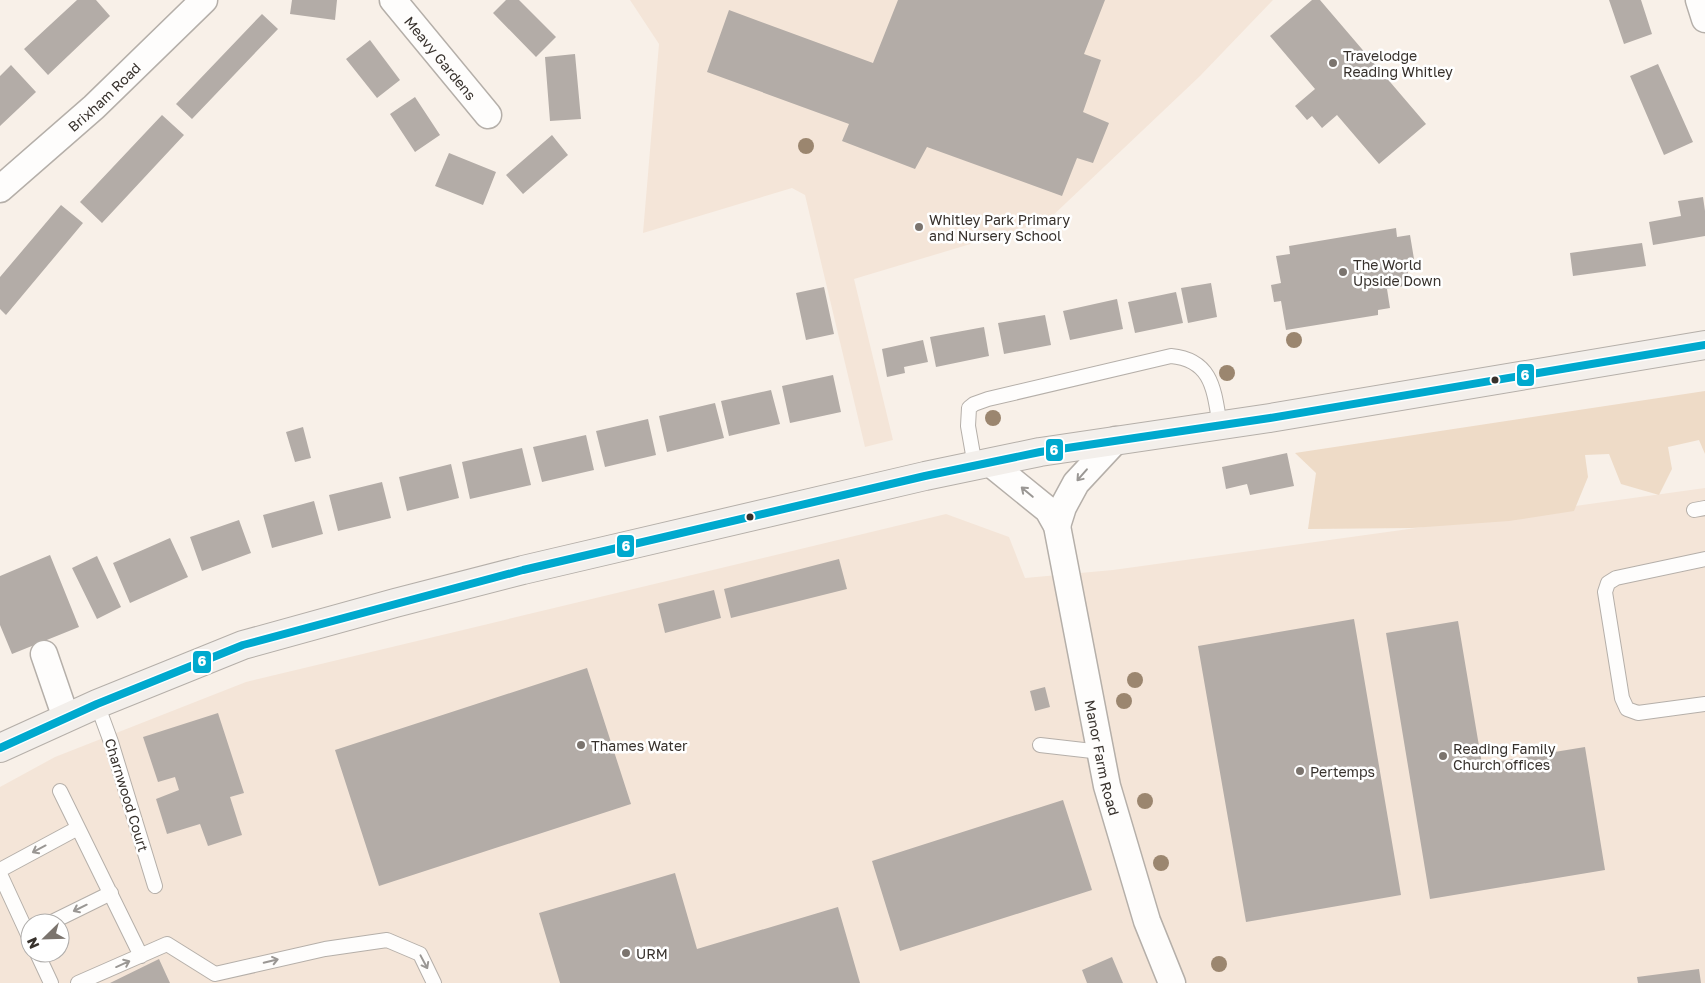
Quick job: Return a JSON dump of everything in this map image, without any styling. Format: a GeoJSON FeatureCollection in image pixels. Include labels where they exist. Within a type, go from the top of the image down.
{"type":"FeatureCollection","features":[{"type":"Feature","properties":{"kind":"main road"},"geometry":{"type":"LineString","coordinates":[[0,748],[97,704],[243,645],[395,602],[523,570],[983,464],[1116,440],[1220,426],[1705,345]]}},
{"type":"Feature","properties":{"kind":"street","name":"Brixham Road"},"geometry":{"type":"LineString","coordinates":[[0,189],[94,107],[204,0]]}},
{"type":"Feature","properties":{"kind":"street","name":"Meavy Gardens"},"geometry":{"type":"LineString","coordinates":[[393,0],[488,116]]}},
{"type":"Feature","properties":{"kind":"street"},"geometry":{"type":"LineString","coordinates":[[1699,0],[1705,19]]}},
{"type":"Feature","properties":{"kind":"street"},"geometry":{"type":"LineString","coordinates":[[1057,526],[1063,508],[1076,483],[1116,440]]}},
{"type":"Feature","properties":{"kind":"street","name":"Manor Farm Road"},"geometry":{"type":"LineString","coordinates":[[983,464],[1048,510],[1057,526],[1107,786],[1148,922],[1172,983]]}},
{"type":"Feature","properties":{"kind":"street"},"geometry":{"type":"LineString","coordinates":[[44,654],[66,718]]}},
{"type":"Feature","properties":{"kind":"lane"},"geometry":{"type":"LineString","coordinates":[[983,464],[968,416],[970,408],[974,404],[1171,356],[1192,360],[1201,367],[1211,380],[1220,426]]}},
{"type":"Feature","properties":{"kind":"lane"},"geometry":{"type":"LineString","coordinates":[[1705,559],[1616,578],[1608,583],[1605,592],[1622,698],[1627,709],[1638,713],[1705,704]]}},
{"type":"Feature","properties":{"kind":"lane","name":"Charnwood Court"},"geometry":{"type":"LineString","coordinates":[[97,704],[111,742],[155,886]]}},
{"type":"Feature","properties":{"kind":"lane"},"geometry":{"type":"LineString","coordinates":[[1040,745],[1101,752]]}},
{"type":"Feature","properties":{"kind":"lane"},"geometry":{"type":"LineString","coordinates":[[60,791],[141,956]]}},
{"type":"Feature","properties":{"kind":"lane"},"geometry":{"type":"LineString","coordinates":[[0,870],[78,828]]}},
{"type":"Feature","properties":{"kind":"lane"},"geometry":{"type":"LineString","coordinates":[[0,874],[20,916]]}},
{"type":"Feature","properties":{"kind":"lane"},"geometry":{"type":"LineString","coordinates":[[70,913],[110,893]]}},
{"type":"Feature","properties":{"kind":"lane"},"geometry":{"type":"LineString","coordinates":[[78,983],[167,944],[217,979],[325,949],[387,940],[420,954],[434,983]]}},
{"type":"Feature","properties":{"kind":"lane"},"geometry":{"type":"LineString","coordinates":[[42,963],[51,983]]}},
{"type":"Feature","properties":{"kind":"shaded area","name":"Whitley Park Primary and Nursery School"},"geometry":{"type":"Polygon","coordinates":[[[630,0],[1273,0],[1200,76],[1047,221],[854,279],[893,440],[865,447],[805,195],[792,188],[643,233],[659,44],[630,0]]]}},
{"type":"Feature","properties":{"kind":"shaded area"},"geometry":{"type":"Polygon","coordinates":[[[1705,391],[1705,454],[1699,440],[1668,447],[1672,469],[1659,495],[1621,484],[1609,454],[1585,455],[1588,477],[1574,511],[1509,521],[1412,528],[1308,529],[1316,473],[1295,453],[1705,391]]]}},
{"type":"Feature","properties":{"kind":"shaded area"},"geometry":{"type":"Polygon","coordinates":[[[1705,488],[1705,983],[0,983],[0,787],[55,757],[246,682],[946,514],[1009,537],[1025,578],[1113,570],[1705,488]]]}},
{"type":"Feature","properties":{"kind":"building"},"geometry":{"type":"Polygon","coordinates":[[[77,0],[96,0],[110,16],[48,75],[24,49],[77,0]]]}},
{"type":"Feature","properties":{"kind":"building"},"geometry":{"type":"Polygon","coordinates":[[[292,0],[337,0],[335,20],[290,14],[292,0]]]}},
{"type":"Feature","properties":{"kind":"building"},"geometry":{"type":"Polygon","coordinates":[[[506,0],[519,0],[556,37],[536,57],[493,13],[506,0]]]}},
{"type":"Feature","properties":{"kind":"building"},"geometry":{"type":"Polygon","coordinates":[[[898,0],[1105,0],[1084,54],[1101,60],[1083,112],[1109,123],[1093,163],[1077,158],[1062,196],[927,147],[915,169],[842,141],[849,124],[707,72],[729,10],[873,63],[898,0]]]}},
{"type":"Feature","properties":{"kind":"building","name":"Travelodge Reading Whitley"},"geometry":{"type":"Polygon","coordinates":[[[1312,0],[1320,0],[1426,124],[1379,164],[1337,115],[1322,128],[1312,116],[1307,120],[1295,106],[1315,89],[1270,36],[1312,0]]]}},
{"type":"Feature","properties":{"kind":"building"},"geometry":{"type":"Polygon","coordinates":[[[1609,0],[1641,0],[1652,34],[1624,44],[1609,0]]]}},
{"type":"Feature","properties":{"kind":"building"},"geometry":{"type":"Polygon","coordinates":[[[262,14],[278,29],[192,119],[176,104],[262,14]]]}},
{"type":"Feature","properties":{"kind":"building"},"geometry":{"type":"Polygon","coordinates":[[[370,40],[400,80],[377,98],[346,59],[370,40]]]}},
{"type":"Feature","properties":{"kind":"building"},"geometry":{"type":"Polygon","coordinates":[[[575,54],[581,119],[550,121],[545,57],[575,54]]]}},
{"type":"Feature","properties":{"kind":"building"},"geometry":{"type":"Polygon","coordinates":[[[1658,64],[1693,142],[1664,155],[1630,76],[1658,64]]]}},
{"type":"Feature","properties":{"kind":"building"},"geometry":{"type":"Polygon","coordinates":[[[11,65],[36,92],[0,126],[0,76],[11,65]]]}},
{"type":"Feature","properties":{"kind":"building"},"geometry":{"type":"Polygon","coordinates":[[[415,97],[440,135],[415,152],[390,114],[415,97]]]}},
{"type":"Feature","properties":{"kind":"building"},"geometry":{"type":"Polygon","coordinates":[[[162,115],[184,135],[102,223],[80,202],[162,115]]]}},
{"type":"Feature","properties":{"kind":"building"},"geometry":{"type":"Polygon","coordinates":[[[552,135],[568,155],[523,194],[506,175],[552,135]]]}},
{"type":"Feature","properties":{"kind":"building"},"geometry":{"type":"Polygon","coordinates":[[[449,153],[496,172],[483,205],[435,186],[449,153]]]}},
{"type":"Feature","properties":{"kind":"building"},"geometry":{"type":"Polygon","coordinates":[[[1703,197],[1705,236],[1653,245],[1649,222],[1681,216],[1678,201],[1703,197]]]}},
{"type":"Feature","properties":{"kind":"building"},"geometry":{"type":"Polygon","coordinates":[[[61,205],[83,223],[6,315],[0,309],[0,277],[61,205]]]}},
{"type":"Feature","properties":{"kind":"building","name":"The World Upside Down"},"geometry":{"type":"Polygon","coordinates":[[[1396,228],[1397,237],[1410,235],[1414,259],[1406,261],[1410,285],[1387,289],[1390,308],[1378,310],[1378,315],[1286,330],[1281,301],[1274,302],[1271,285],[1281,283],[1276,256],[1290,254],[1289,246],[1396,228]]]}},
{"type":"Feature","properties":{"kind":"building"},"geometry":{"type":"Polygon","coordinates":[[[1642,243],[1646,266],[1573,276],[1570,253],[1642,243]]]}},
{"type":"Feature","properties":{"kind":"building"},"geometry":{"type":"Polygon","coordinates":[[[1211,283],[1217,317],[1188,323],[1181,288],[1211,283]]]}},
{"type":"Feature","properties":{"kind":"building"},"geometry":{"type":"Polygon","coordinates":[[[824,287],[834,334],[806,340],[796,293],[824,287]]]}},
{"type":"Feature","properties":{"kind":"building"},"geometry":{"type":"Polygon","coordinates":[[[1176,292],[1183,323],[1135,333],[1128,302],[1176,292]]]}},
{"type":"Feature","properties":{"kind":"building"},"geometry":{"type":"Polygon","coordinates":[[[1117,299],[1123,329],[1070,340],[1063,311],[1117,299]]]}},
{"type":"Feature","properties":{"kind":"building"},"geometry":{"type":"Polygon","coordinates":[[[1045,315],[1051,345],[1004,354],[998,323],[1045,315]]]}},
{"type":"Feature","properties":{"kind":"building"},"geometry":{"type":"Polygon","coordinates":[[[984,327],[989,356],[936,367],[930,337],[984,327]]]}},
{"type":"Feature","properties":{"kind":"building"},"geometry":{"type":"Polygon","coordinates":[[[923,340],[928,362],[904,367],[905,373],[887,377],[882,349],[923,340]]]}},
{"type":"Feature","properties":{"kind":"building"},"geometry":{"type":"Polygon","coordinates":[[[833,375],[841,412],[790,423],[782,386],[833,375]]]}},
{"type":"Feature","properties":{"kind":"building"},"geometry":{"type":"Polygon","coordinates":[[[771,390],[780,424],[729,436],[721,401],[771,390]]]}},
{"type":"Feature","properties":{"kind":"building"},"geometry":{"type":"Polygon","coordinates":[[[715,403],[724,438],[667,452],[659,416],[715,403]]]}},
{"type":"Feature","properties":{"kind":"building"},"geometry":{"type":"Polygon","coordinates":[[[648,419],[656,455],[605,467],[596,431],[648,419]]]}},
{"type":"Feature","properties":{"kind":"building"},"geometry":{"type":"Polygon","coordinates":[[[303,427],[311,458],[295,462],[286,432],[303,427]]]}},
{"type":"Feature","properties":{"kind":"building"},"geometry":{"type":"Polygon","coordinates":[[[586,435],[594,470],[542,482],[533,447],[586,435]]]}},
{"type":"Feature","properties":{"kind":"building"},"geometry":{"type":"Polygon","coordinates":[[[522,448],[531,485],[470,499],[462,462],[522,448]]]}},
{"type":"Feature","properties":{"kind":"building"},"geometry":{"type":"Polygon","coordinates":[[[1287,453],[1294,486],[1250,495],[1247,484],[1226,489],[1222,467],[1287,453]]]}},
{"type":"Feature","properties":{"kind":"building"},"geometry":{"type":"Polygon","coordinates":[[[451,464],[459,498],[407,511],[399,477],[451,464]]]}},
{"type":"Feature","properties":{"kind":"building"},"geometry":{"type":"Polygon","coordinates":[[[382,482],[391,518],[338,531],[329,495],[382,482]]]}},
{"type":"Feature","properties":{"kind":"building"},"geometry":{"type":"Polygon","coordinates":[[[314,501],[323,534],[272,548],[263,515],[314,501]]]}},
{"type":"Feature","properties":{"kind":"building"},"geometry":{"type":"Polygon","coordinates":[[[239,520],[251,553],[202,571],[190,537],[239,520]]]}},
{"type":"Feature","properties":{"kind":"building"},"geometry":{"type":"Polygon","coordinates":[[[170,538],[188,577],[130,603],[113,563],[170,538]]]}},
{"type":"Feature","properties":{"kind":"building"},"geometry":{"type":"Polygon","coordinates":[[[50,555],[79,627],[12,654],[0,625],[0,576],[50,555]]]}},
{"type":"Feature","properties":{"kind":"building"},"geometry":{"type":"Polygon","coordinates":[[[97,556],[121,607],[97,619],[72,568],[97,556]]]}},
{"type":"Feature","properties":{"kind":"building"},"geometry":{"type":"Polygon","coordinates":[[[839,559],[847,589],[731,618],[724,589],[839,559]]]}},
{"type":"Feature","properties":{"kind":"building"},"geometry":{"type":"Polygon","coordinates":[[[714,590],[721,618],[665,633],[658,604],[714,590]]]}},
{"type":"Feature","properties":{"kind":"building","name":"Pertemps"},"geometry":{"type":"Polygon","coordinates":[[[1354,619],[1401,895],[1246,922],[1198,646],[1354,619]]]}},
{"type":"Feature","properties":{"kind":"building","name":"Reading Family Church offices"},"geometry":{"type":"Polygon","coordinates":[[[1458,621],[1482,764],[1585,747],[1605,870],[1430,899],[1386,633],[1458,621]]]}},
{"type":"Feature","properties":{"kind":"building"},"geometry":{"type":"Polygon","coordinates":[[[587,668],[631,804],[379,886],[335,750],[587,668]]]}},
{"type":"Feature","properties":{"kind":"building"},"geometry":{"type":"Polygon","coordinates":[[[1045,687],[1050,707],[1035,711],[1030,691],[1045,687]]]}},
{"type":"Feature","properties":{"kind":"building"},"geometry":{"type":"Polygon","coordinates":[[[218,713],[244,793],[230,797],[242,835],[208,846],[200,824],[167,834],[156,799],[179,790],[175,777],[158,782],[143,737],[218,713]]]}},
{"type":"Feature","properties":{"kind":"building"},"geometry":{"type":"Polygon","coordinates":[[[1063,800],[1092,890],[900,951],[872,861],[1063,800]]]}},
{"type":"Feature","properties":{"kind":"building"},"geometry":{"type":"Polygon","coordinates":[[[675,873],[697,949],[838,907],[860,983],[560,983],[539,913],[675,873]]]}},
{"type":"Feature","properties":{"kind":"building"},"geometry":{"type":"Polygon","coordinates":[[[1112,957],[1123,983],[1087,983],[1082,970],[1112,957]]]}},
{"type":"Feature","properties":{"kind":"building"},"geometry":{"type":"Polygon","coordinates":[[[159,959],[170,983],[110,983],[159,959]]]}},
{"type":"Feature","properties":{"kind":"building"},"geometry":{"type":"Polygon","coordinates":[[[1699,969],[1701,983],[1638,983],[1637,977],[1699,969]]]}},
{"type":"Feature","properties":{"kind":"transit line","name":"6"},"geometry":{"type":"LineString","coordinates":[[0,748],[97,704],[243,645],[523,570],[925,476],[1040,452],[1270,418],[1705,345]]}},
{"type":"Feature","properties":{"kind":"place","name":"Travelodge Reading Whitley"},"geometry":{"type":"Point","coordinates":[1333,63]}},
{"type":"Feature","properties":{"kind":"place","name":"Whitley Park Primary and Nursery School"},"geometry":{"type":"Point","coordinates":[919,227]}},
{"type":"Feature","properties":{"kind":"place","name":"The World Upside Down"},"geometry":{"type":"Point","coordinates":[1343,272]}},
{"type":"Feature","properties":{"kind":"place","name":"Thames Water"},"geometry":{"type":"Point","coordinates":[581,745]}},
{"type":"Feature","properties":{"kind":"place","name":"Reading Family Church offices"},"geometry":{"type":"Point","coordinates":[1443,756]}},
{"type":"Feature","properties":{"kind":"place","name":"Pertemps"},"geometry":{"type":"Point","coordinates":[1300,771]}},
{"type":"Feature","properties":{"kind":"place","name":"URM"},"geometry":{"type":"Point","coordinates":[626,953]}}]}
